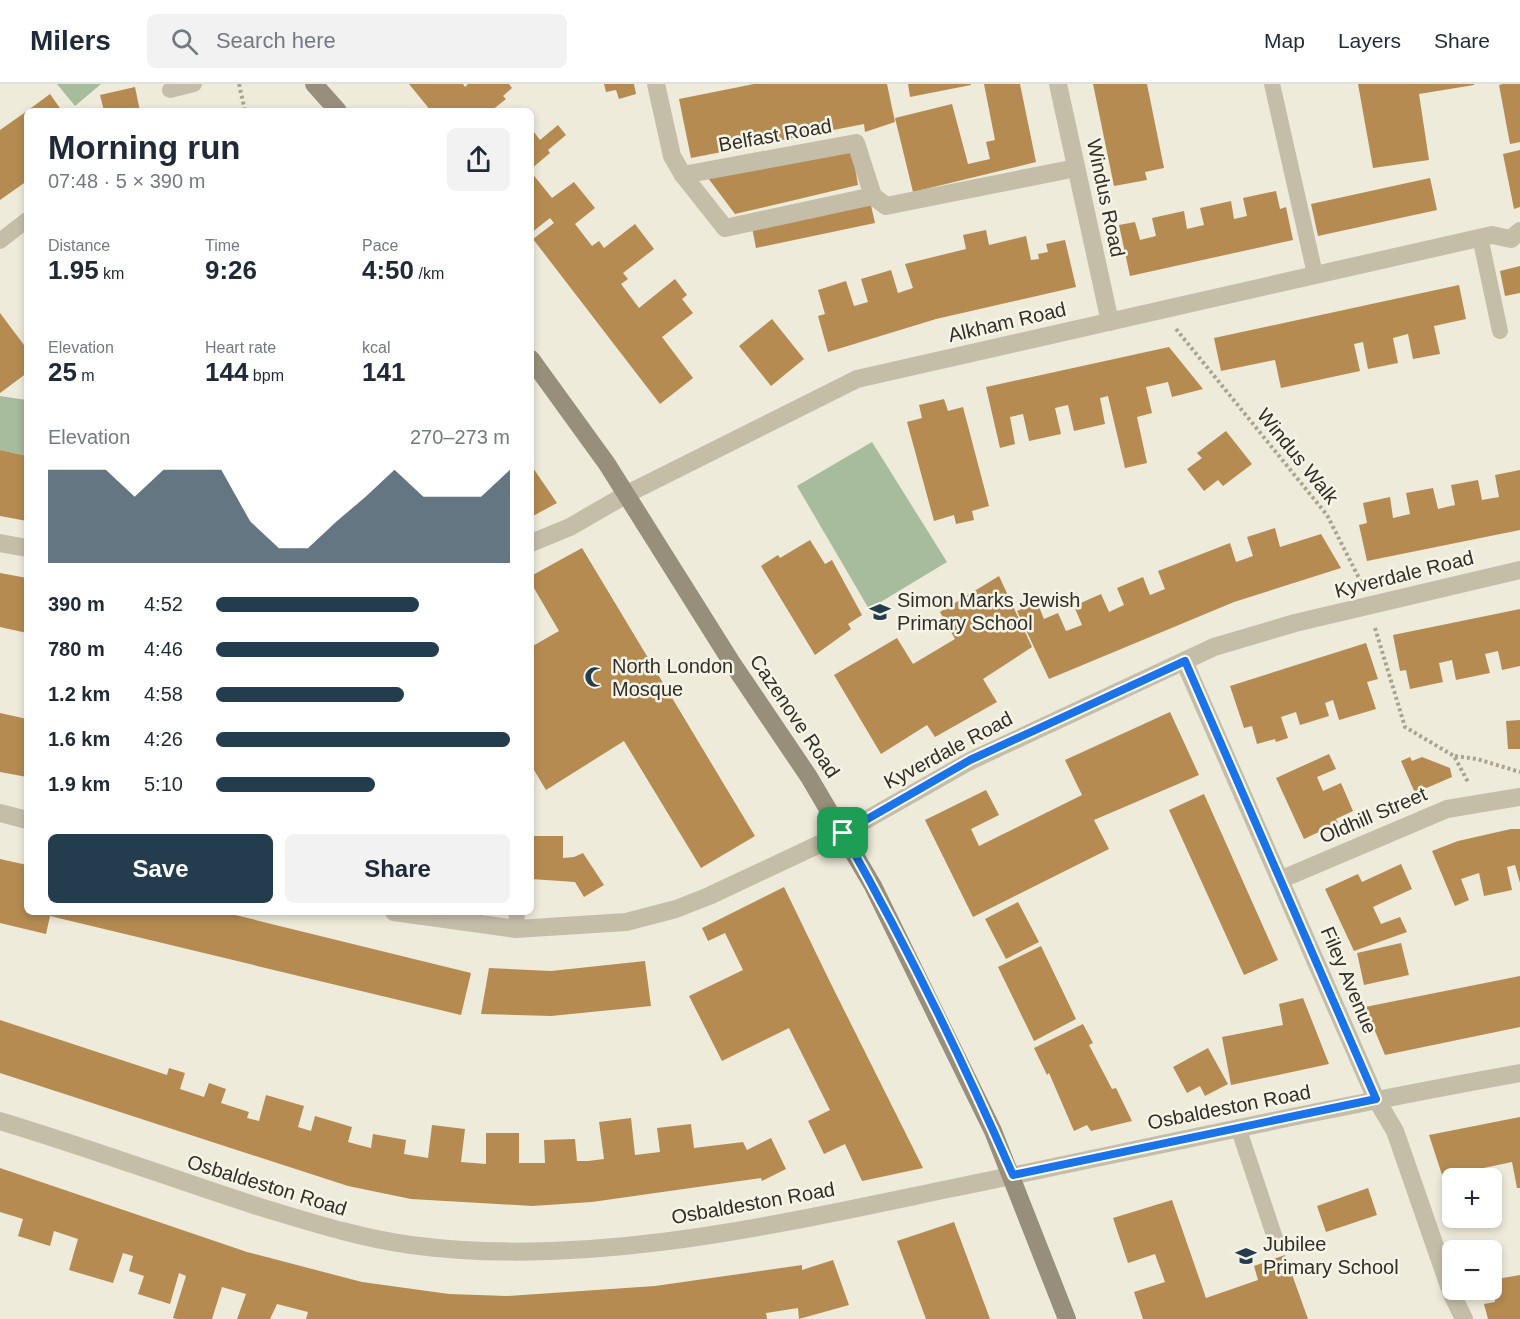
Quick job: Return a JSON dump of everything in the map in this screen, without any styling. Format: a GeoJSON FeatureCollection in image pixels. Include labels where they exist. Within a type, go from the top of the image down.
{"type":"FeatureCollection","features":[{"type":"Feature","properties":{"kind":"street"},"geometry":{"type":"LineString","coordinates":[[314,84],[335,108]]}},
{"type":"Feature","properties":{"kind":"street"},"geometry":{"type":"LineString","coordinates":[[656,84],[672,156],[683,174],[725,228],[873,196],[886,206],[1076,168]]}},
{"type":"Feature","properties":{"kind":"street","name":"Windus Road"},"geometry":{"type":"LineString","coordinates":[[1059,84],[1110,322]]}},
{"type":"Feature","properties":{"kind":"street","name":"Belfast Road"},"geometry":{"type":"LineString","coordinates":[[683,174],[856,143],[873,196]]}},
{"type":"Feature","properties":{"kind":"street","name":"Alkham Road"},"geometry":{"type":"LineString","coordinates":[[534,542],[570,527],[627,494],[856,379],[1480,237],[1492,235],[1511,239],[1520,231]]}},
{"type":"Feature","properties":{"kind":"street","name":"Cazenove Road"},"geometry":{"type":"LineString","coordinates":[[534,363],[627,494],[843,833],[873,886],[939,1017],[1013,1175],[1067,1319]]}},
{"type":"Feature","properties":{"kind":"street"},"geometry":{"type":"LineString","coordinates":[[0,543],[24,547]]}},
{"type":"Feature","properties":{"kind":"street","name":"Kyverdale Road"},"geometry":{"type":"LineString","coordinates":[[440,915],[517,920],[626,922],[676,909],[709,896],[843,833],[970,760],[1214,647],[1294,622],[1520,570]]}},
{"type":"Feature","properties":{"kind":"street","name":"Filey Avenue"},"geometry":{"type":"LineString","coordinates":[[1185,661],[1376,1099],[1395,1131],[1451,1292],[1464,1319]]}},
{"type":"Feature","properties":{"kind":"street","name":"Oldhill Street"},"geometry":{"type":"LineString","coordinates":[[1282,879],[1447,808],[1520,797]]}},
{"type":"Feature","properties":{"kind":"street"},"geometry":{"type":"LineString","coordinates":[[0,813],[24,819]]}},
{"type":"Feature","properties":{"kind":"street","name":"Osbaldeston Road"},"geometry":{"type":"LineString","coordinates":[[0,1121],[341,1232],[412,1245],[482,1251],[581,1249],[680,1239],[855,1208],[1238,1127],[1520,1072]]}},
{"type":"Feature","properties":{"kind":"lane"},"geometry":{"type":"LineString","coordinates":[[170,90],[194,84]]}},
{"type":"Feature","properties":{"kind":"lane"},"geometry":{"type":"LineString","coordinates":[[1272,84],[1315,274]]}},
{"type":"Feature","properties":{"kind":"lane"},"geometry":{"type":"LineString","coordinates":[[0,241],[24,222]]}},
{"type":"Feature","properties":{"kind":"lane"},"geometry":{"type":"LineString","coordinates":[[1480,237],[1500,331]]}},
{"type":"Feature","properties":{"kind":"lane"},"geometry":{"type":"LineString","coordinates":[[1238,1127],[1276,1241]]}},
{"type":"Feature","properties":{"kind":"path"},"geometry":{"type":"LineString","coordinates":[[239,84],[244,108]]}},
{"type":"Feature","properties":{"kind":"path","name":"Windus Walk"},"geometry":{"type":"LineString","coordinates":[[1186,342],[1327,515],[1360,576],[1367,597]]}},
{"type":"Feature","properties":{"kind":"path"},"geometry":{"type":"LineString","coordinates":[[1374,627],[1405,727],[1454,756],[1477,759],[1520,772]]}},
{"type":"Feature","properties":{"kind":"path"},"geometry":{"type":"LineString","coordinates":[[1454,756],[1469,784]]}},
{"type":"Feature","properties":{"kind":"green space"},"geometry":{"type":"Polygon","coordinates":[[[57,84],[101,84],[75,106],[57,84]]]}},
{"type":"Feature","properties":{"kind":"green space"},"geometry":{"type":"Polygon","coordinates":[[[0,396],[24,400],[24,455],[0,450],[0,396]]]}},
{"type":"Feature","properties":{"kind":"green space"},"geometry":{"type":"Polygon","coordinates":[[[872,442],[947,562],[869,609],[797,486],[872,442]]]}},
{"type":"Feature","properties":{"kind":"building"},"geometry":{"type":"Polygon","coordinates":[[[409,84],[463,84],[465,87],[468,84],[509,84],[512,88],[503,96],[506,99],[495,108],[429,108],[409,84]]]}},
{"type":"Feature","properties":{"kind":"building"},"geometry":{"type":"Polygon","coordinates":[[[604,84],[634,84],[636,94],[619,99],[616,90],[606,92],[604,84]]]}},
{"type":"Feature","properties":{"kind":"building"},"geometry":{"type":"Polygon","coordinates":[[[754,84],[887,84],[895,122],[865,132],[864,124],[691,158],[679,99],[754,84]]]}},
{"type":"Feature","properties":{"kind":"building"},"geometry":{"type":"Polygon","coordinates":[[[908,84],[971,84],[971,85],[910,97],[908,84]]]}},
{"type":"Feature","properties":{"kind":"building"},"geometry":{"type":"Polygon","coordinates":[[[984,84],[1020,84],[1036,162],[913,192],[895,118],[952,104],[968,164],[990,159],[986,142],[995,140],[984,84]]]}},
{"type":"Feature","properties":{"kind":"building"},"geometry":{"type":"Polygon","coordinates":[[[1093,84],[1147,84],[1164,168],[1145,172],[1147,180],[1114,186],[1093,84]]]}},
{"type":"Feature","properties":{"kind":"building"},"geometry":{"type":"Polygon","coordinates":[[[1358,84],[1474,85],[1419,94],[1429,160],[1373,168],[1358,84]]]}},
{"type":"Feature","properties":{"kind":"building"},"geometry":{"type":"Polygon","coordinates":[[[1520,84],[1520,142],[1510,144],[1499,85],[1520,84]]]}},
{"type":"Feature","properties":{"kind":"building"},"geometry":{"type":"Polygon","coordinates":[[[135,87],[139,108],[103,108],[100,95],[135,87]]]}},
{"type":"Feature","properties":{"kind":"building"},"geometry":{"type":"Polygon","coordinates":[[[50,94],[60,108],[31,108],[50,94]]]}},
{"type":"Feature","properties":{"kind":"building"},"geometry":{"type":"Polygon","coordinates":[[[24,113],[24,183],[0,200],[0,130],[24,113]]]}},
{"type":"Feature","properties":{"kind":"building"},"geometry":{"type":"Polygon","coordinates":[[[558,125],[566,135],[548,150],[550,153],[534,166],[534,132],[540,140],[558,125]]]}},
{"type":"Feature","properties":{"kind":"building"},"geometry":{"type":"Polygon","coordinates":[[[852,149],[858,185],[735,214],[708,178],[852,149]]]}},
{"type":"Feature","properties":{"kind":"building"},"geometry":{"type":"Polygon","coordinates":[[[1520,150],[1520,207],[1514,209],[1503,154],[1520,150]]]}},
{"type":"Feature","properties":{"kind":"building"},"geometry":{"type":"Polygon","coordinates":[[[534,176],[552,198],[574,182],[595,208],[575,224],[592,246],[599,241],[604,248],[635,224],[654,249],[623,273],[628,279],[621,284],[639,308],[675,279],[687,295],[682,299],[693,313],[662,337],[693,378],[660,404],[534,240],[554,223],[550,218],[534,231],[534,176]]]}},
{"type":"Feature","properties":{"kind":"building"},"geometry":{"type":"Polygon","coordinates":[[[1430,178],[1437,210],[1318,236],[1311,204],[1430,178]]]}},
{"type":"Feature","properties":{"kind":"building"},"geometry":{"type":"Polygon","coordinates":[[[1276,191],[1280,209],[1286,207],[1293,240],[1130,276],[1119,225],[1135,222],[1140,240],[1156,236],[1152,218],[1184,211],[1187,229],[1204,225],[1200,208],[1231,201],[1234,219],[1247,216],[1243,198],[1276,191]]]}},
{"type":"Feature","properties":{"kind":"building"},"geometry":{"type":"Polygon","coordinates":[[[870,201],[875,223],[756,248],[752,227],[870,201]]]}},
{"type":"Feature","properties":{"kind":"building"},"geometry":{"type":"Polygon","coordinates":[[[986,230],[989,245],[1026,236],[1031,260],[1039,259],[1038,254],[1048,252],[1046,244],[1065,240],[1076,287],[936,319],[828,352],[818,316],[825,314],[818,290],[846,281],[854,306],[868,302],[861,279],[891,270],[898,293],[913,288],[905,264],[966,249],[963,235],[986,230]]]}},
{"type":"Feature","properties":{"kind":"building"},"geometry":{"type":"Polygon","coordinates":[[[1520,266],[1520,293],[1505,296],[1500,271],[1520,266]]]}},
{"type":"Feature","properties":{"kind":"building"},"geometry":{"type":"Polygon","coordinates":[[[1459,285],[1466,319],[1434,326],[1440,354],[1413,359],[1408,334],[1393,338],[1398,363],[1368,369],[1363,342],[1354,344],[1360,371],[1281,388],[1275,360],[1221,371],[1214,338],[1459,285]]]}},
{"type":"Feature","properties":{"kind":"building"},"geometry":{"type":"Polygon","coordinates":[[[0,313],[24,345],[24,375],[0,393],[0,313]]]}},
{"type":"Feature","properties":{"kind":"building"},"geometry":{"type":"Polygon","coordinates":[[[772,319],[804,359],[771,386],[739,346],[772,319]]]}},
{"type":"Feature","properties":{"kind":"building"},"geometry":{"type":"Polygon","coordinates":[[[1169,347],[1203,389],[1172,397],[1168,382],[1146,387],[1152,413],[1137,417],[1147,463],[1125,468],[1108,396],[1100,398],[1105,424],[1074,431],[1068,405],[1055,408],[1061,434],[1029,441],[1023,414],[1010,417],[1015,444],[1000,448],[986,387],[1169,347]]]}},
{"type":"Feature","properties":{"kind":"building"},"geometry":{"type":"Polygon","coordinates":[[[944,399],[948,411],[963,407],[989,506],[972,511],[974,520],[956,524],[954,515],[934,521],[907,422],[922,418],[919,405],[944,399]]]}},
{"type":"Feature","properties":{"kind":"building"},"geometry":{"type":"Polygon","coordinates":[[[1226,431],[1252,464],[1223,486],[1218,480],[1204,491],[1187,469],[1202,458],[1197,453],[1226,431]]]}},
{"type":"Feature","properties":{"kind":"building"},"geometry":{"type":"Polygon","coordinates":[[[0,450],[24,455],[24,520],[0,516],[0,450]]]}},
{"type":"Feature","properties":{"kind":"building"},"geometry":{"type":"Polygon","coordinates":[[[534,469],[557,503],[534,515],[534,469]]]}},
{"type":"Feature","properties":{"kind":"building"},"geometry":{"type":"Polygon","coordinates":[[[1520,470],[1520,530],[1367,561],[1359,525],[1367,523],[1363,503],[1390,497],[1393,518],[1410,514],[1406,493],[1433,488],[1438,509],[1455,505],[1451,485],[1478,480],[1482,500],[1499,497],[1495,475],[1520,470]]]}},
{"type":"Feature","properties":{"kind":"building"},"geometry":{"type":"Polygon","coordinates":[[[1275,528],[1280,547],[1321,534],[1341,568],[1234,602],[1049,679],[1017,611],[1037,602],[1044,619],[1058,613],[1066,631],[1082,625],[1074,606],[1101,594],[1109,612],[1124,605],[1117,588],[1143,577],[1150,595],[1165,589],[1158,571],[1230,543],[1236,562],[1253,556],[1247,537],[1275,528]]]}},
{"type":"Feature","properties":{"kind":"building"},"geometry":{"type":"Polygon","coordinates":[[[810,540],[825,564],[832,560],[862,615],[848,624],[851,629],[815,655],[761,566],[778,555],[780,558],[810,540]]]}},
{"type":"Feature","properties":{"kind":"building"},"geometry":{"type":"Polygon","coordinates":[[[582,548],[755,836],[701,868],[624,741],[546,790],[534,770],[534,645],[559,631],[534,588],[534,574],[582,548]]]}},
{"type":"Feature","properties":{"kind":"building"},"geometry":{"type":"Polygon","coordinates":[[[0,573],[24,577],[24,632],[0,627],[0,573]]]}},
{"type":"Feature","properties":{"kind":"building"},"geometry":{"type":"Polygon","coordinates":[[[999,576],[1032,647],[983,679],[997,702],[935,737],[927,725],[881,754],[834,675],[897,638],[913,664],[955,639],[940,612],[999,576]]]}},
{"type":"Feature","properties":{"kind":"building"},"geometry":{"type":"Polygon","coordinates":[[[1520,609],[1520,666],[1502,670],[1498,651],[1485,654],[1490,673],[1456,680],[1452,660],[1439,663],[1443,682],[1410,689],[1406,670],[1400,671],[1393,635],[1520,609]]]}},
{"type":"Feature","properties":{"kind":"building"},"geometry":{"type":"Polygon","coordinates":[[[1366,643],[1378,679],[1367,682],[1376,709],[1339,720],[1333,700],[1325,703],[1329,716],[1300,725],[1296,712],[1281,717],[1288,738],[1276,742],[1275,739],[1257,744],[1252,726],[1244,728],[1230,686],[1366,643]]]}},
{"type":"Feature","properties":{"kind":"building"},"geometry":{"type":"Polygon","coordinates":[[[1170,712],[1199,775],[1094,820],[1109,849],[973,917],[925,820],[986,790],[999,815],[971,829],[979,846],[1082,795],[1065,760],[1170,712]]]}},
{"type":"Feature","properties":{"kind":"building"},"geometry":{"type":"Polygon","coordinates":[[[0,713],[24,718],[24,776],[0,772],[0,713]]]}},
{"type":"Feature","properties":{"kind":"building"},"geometry":{"type":"Polygon","coordinates":[[[1520,720],[1520,749],[1508,749],[1506,721],[1520,720]]]}},
{"type":"Feature","properties":{"kind":"building"},"geometry":{"type":"Polygon","coordinates":[[[1329,754],[1336,769],[1317,777],[1323,791],[1341,783],[1353,811],[1336,819],[1338,823],[1304,839],[1276,778],[1329,754]]]}},
{"type":"Feature","properties":{"kind":"building"},"geometry":{"type":"Polygon","coordinates":[[[1410,757],[1412,761],[1422,757],[1450,768],[1452,777],[1415,793],[1401,761],[1410,757]]]}},
{"type":"Feature","properties":{"kind":"building"},"geometry":{"type":"Polygon","coordinates":[[[1204,794],[1278,960],[1244,975],[1169,810],[1204,794]]]}},
{"type":"Feature","properties":{"kind":"building"},"geometry":{"type":"Polygon","coordinates":[[[1520,829],[1520,883],[1515,865],[1507,867],[1512,890],[1484,896],[1479,873],[1461,879],[1469,900],[1455,906],[1432,851],[1458,841],[1520,829]]]}},
{"type":"Feature","properties":{"kind":"building"},"geometry":{"type":"Polygon","coordinates":[[[534,836],[563,836],[563,858],[583,853],[604,885],[584,897],[575,882],[534,879],[534,836]]]}},
{"type":"Feature","properties":{"kind":"building"},"geometry":{"type":"Polygon","coordinates":[[[0,859],[24,864],[24,915],[235,915],[471,973],[461,1015],[50,916],[46,934],[0,923],[0,859]]]}},
{"type":"Feature","properties":{"kind":"building"},"geometry":{"type":"Polygon","coordinates":[[[1401,864],[1412,889],[1373,907],[1381,924],[1400,917],[1407,932],[1354,951],[1325,889],[1358,874],[1362,882],[1401,864]]]}},
{"type":"Feature","properties":{"kind":"building"},"geometry":{"type":"Polygon","coordinates":[[[784,887],[923,1168],[862,1181],[845,1144],[824,1154],[808,1121],[830,1110],[789,1028],[722,1061],[689,996],[743,970],[725,933],[708,941],[702,928],[784,887]]]}},
{"type":"Feature","properties":{"kind":"building"},"geometry":{"type":"Polygon","coordinates":[[[1018,902],[1039,942],[1006,959],[985,919],[1018,902]]]}},
{"type":"Feature","properties":{"kind":"building"},"geometry":{"type":"Polygon","coordinates":[[[1401,943],[1409,975],[1364,985],[1357,953],[1401,943]]]}},
{"type":"Feature","properties":{"kind":"building"},"geometry":{"type":"Polygon","coordinates":[[[1041,946],[1076,1019],[1034,1041],[998,967],[1041,946]]]}},
{"type":"Feature","properties":{"kind":"building"},"geometry":{"type":"Polygon","coordinates":[[[645,961],[651,1006],[551,1016],[481,1014],[489,968],[551,971],[645,961]]]}},
{"type":"Feature","properties":{"kind":"building"},"geometry":{"type":"Polygon","coordinates":[[[1520,976],[1520,1027],[1385,1055],[1365,1007],[1520,976]]]}},
{"type":"Feature","properties":{"kind":"building"},"geometry":{"type":"Polygon","coordinates":[[[1303,998],[1329,1064],[1231,1085],[1222,1037],[1283,1025],[1279,1004],[1303,998]]]}},
{"type":"Feature","properties":{"kind":"building"},"geometry":{"type":"Polygon","coordinates":[[[0,1020],[167,1075],[169,1068],[185,1073],[180,1089],[204,1097],[209,1083],[226,1089],[221,1103],[249,1112],[247,1118],[259,1121],[266,1095],[304,1106],[298,1127],[311,1131],[315,1116],[352,1127],[348,1142],[371,1148],[373,1134],[406,1140],[404,1154],[428,1158],[432,1125],[465,1129],[461,1162],[486,1164],[486,1133],[519,1133],[519,1163],[545,1163],[544,1140],[575,1139],[577,1161],[588,1161],[604,1159],[599,1122],[631,1118],[635,1155],[660,1152],[657,1128],[691,1124],[694,1148],[743,1142],[747,1150],[771,1138],[786,1169],[762,1181],[761,1178],[592,1202],[532,1206],[411,1199],[348,1186],[0,1073],[0,1020]]]}},
{"type":"Feature","properties":{"kind":"building"},"geometry":{"type":"Polygon","coordinates":[[[1083,1024],[1093,1043],[1089,1045],[1112,1089],[1116,1088],[1132,1121],[1091,1131],[1087,1125],[1074,1131],[1049,1073],[1047,1075],[1034,1048],[1083,1024]]]}},
{"type":"Feature","properties":{"kind":"building"},"geometry":{"type":"Polygon","coordinates":[[[1208,1048],[1228,1084],[1205,1096],[1200,1086],[1187,1093],[1173,1067],[1208,1048]]]}},
{"type":"Feature","properties":{"kind":"building"},"geometry":{"type":"Polygon","coordinates":[[[1520,1117],[1520,1188],[1517,1188],[1512,1162],[1484,1168],[1442,1168],[1442,1175],[1429,1135],[1520,1117]]]}},
{"type":"Feature","properties":{"kind":"building"},"geometry":{"type":"Polygon","coordinates":[[[0,1168],[247,1252],[362,1282],[449,1294],[507,1296],[655,1286],[802,1265],[802,1270],[833,1260],[849,1305],[799,1319],[798,1308],[766,1313],[767,1319],[306,1319],[308,1312],[277,1304],[270,1319],[237,1319],[246,1294],[222,1287],[212,1319],[177,1319],[173,1318],[186,1276],[179,1273],[170,1304],[138,1294],[144,1276],[129,1271],[133,1256],[123,1253],[113,1283],[69,1270],[78,1239],[54,1231],[50,1246],[18,1236],[23,1219],[0,1212],[0,1168]]]}},
{"type":"Feature","properties":{"kind":"building"},"geometry":{"type":"Polygon","coordinates":[[[1368,1188],[1377,1215],[1326,1232],[1317,1206],[1368,1188]]]}},
{"type":"Feature","properties":{"kind":"building"},"geometry":{"type":"Polygon","coordinates":[[[1172,1200],[1206,1298],[1258,1280],[1254,1266],[1285,1255],[1308,1319],[1143,1319],[1134,1292],[1165,1282],[1155,1254],[1128,1263],[1113,1218],[1172,1200]]]}},
{"type":"Feature","properties":{"kind":"building"},"geometry":{"type":"Polygon","coordinates":[[[954,1222],[990,1319],[926,1319],[897,1241],[954,1222]]]}},
{"type":"Feature","properties":{"kind":"building"},"geometry":{"type":"Polygon","coordinates":[[[1520,1275],[1520,1319],[1488,1319],[1484,1304],[1502,1300],[1502,1278],[1520,1275]]]}},
{"type":"Feature","properties":{"kind":"place","name":"Simon Marks Jewish Primary School"},"geometry":{"type":"Point","coordinates":[880,612]}},
{"type":"Feature","properties":{"kind":"place","name":"North London Mosque"},"geometry":{"type":"Point","coordinates":[595,677]}},
{"type":"Feature","properties":{"kind":"place","name":"Jubilee Primary School"},"geometry":{"type":"Point","coordinates":[1246,1256]}},
{"type":"Feature","properties":{"kind":"route"},"geometry":{"type":"LineString","coordinates":[[1185,661],[1376,1099],[1013,1175],[939,1017],[873,886],[843,833],[970,760],[1185,661]]}}]}
